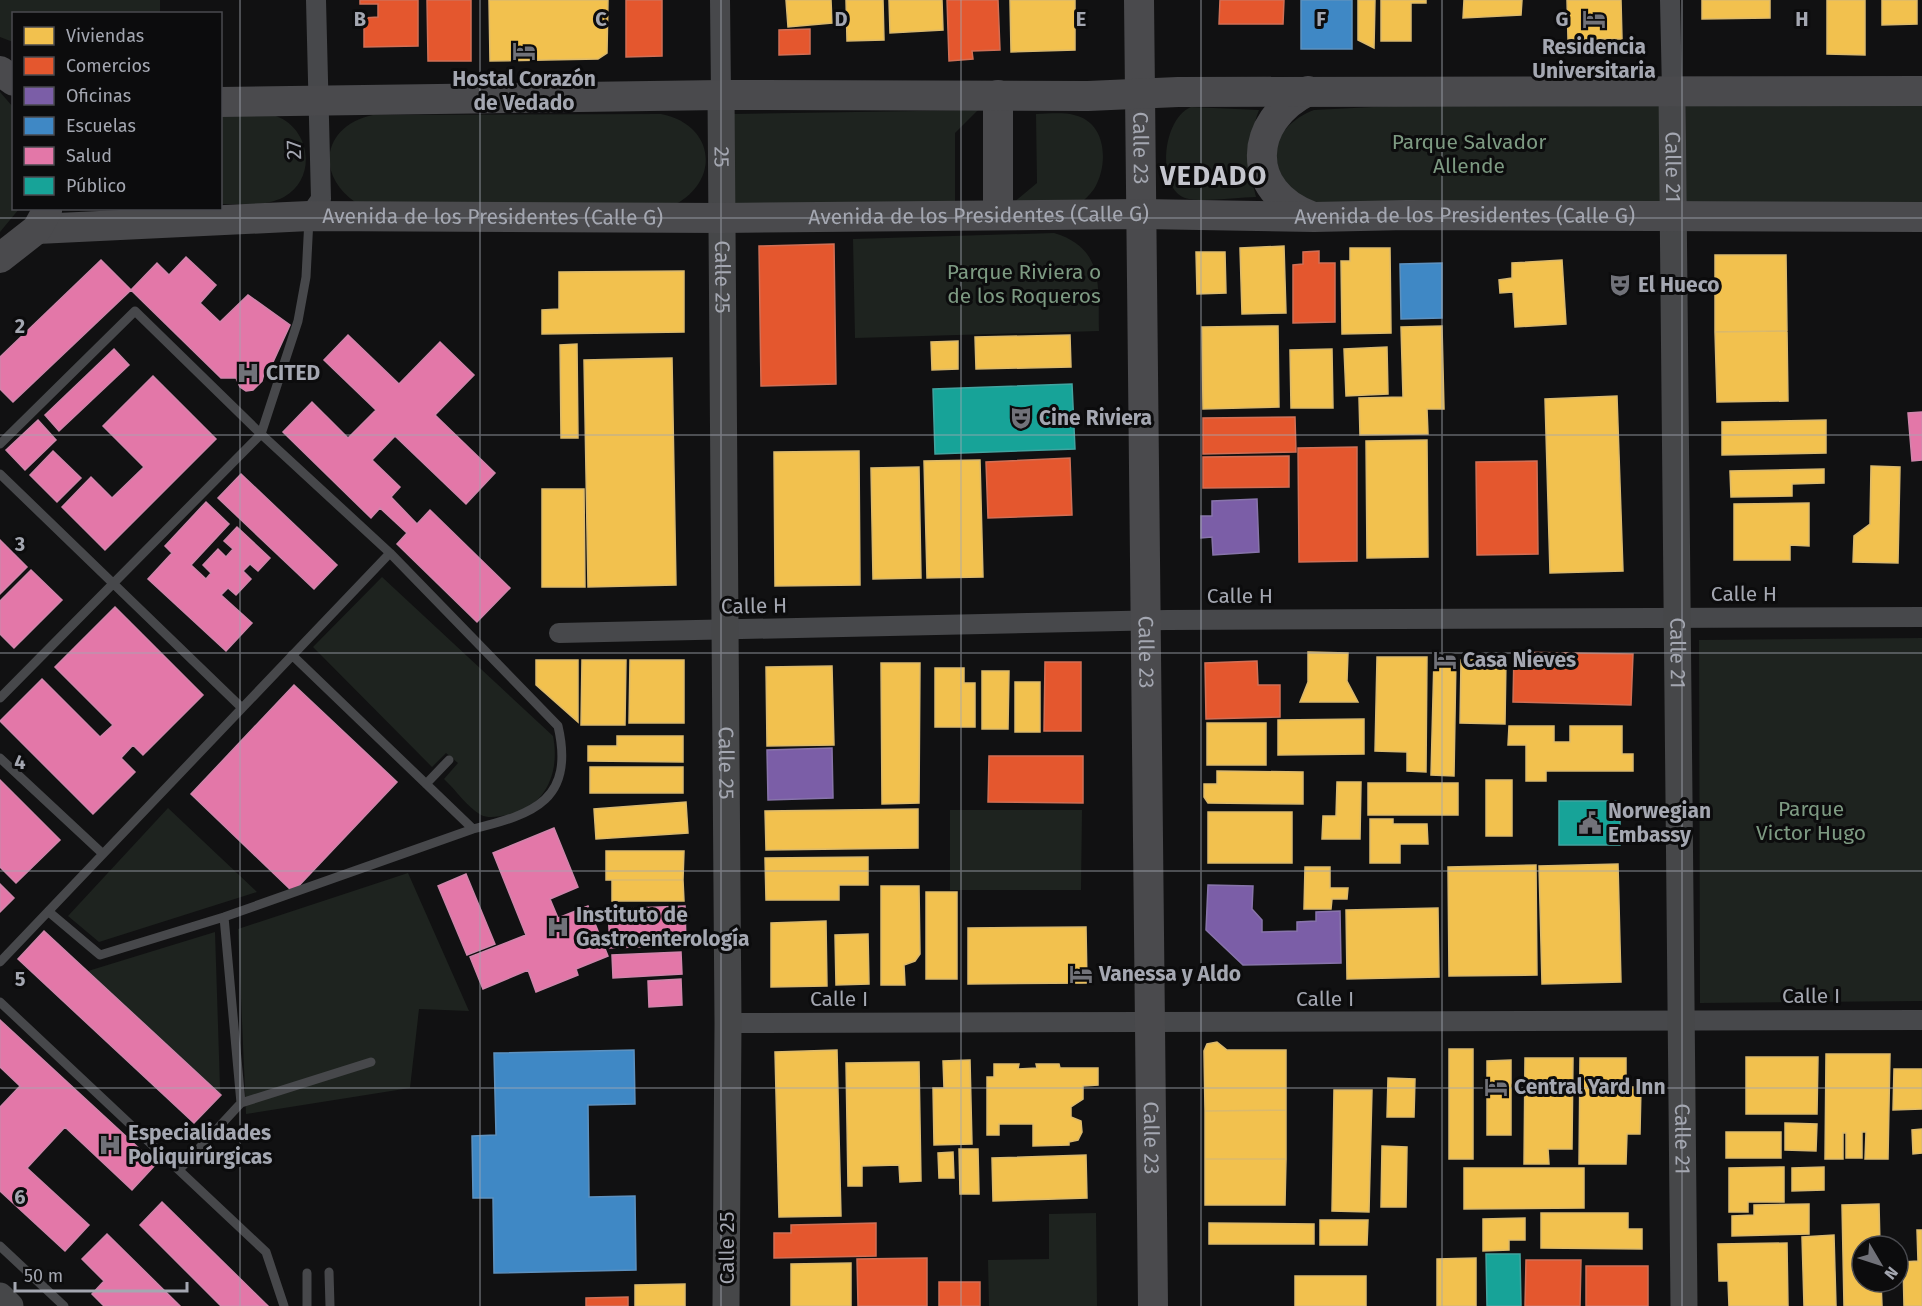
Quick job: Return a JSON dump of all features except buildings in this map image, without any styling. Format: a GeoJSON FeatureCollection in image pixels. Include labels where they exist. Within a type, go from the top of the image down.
{"type":"FeatureCollection","features":[{"type":"Feature","properties":{"kind":"main road","name":"Calle 23"},"geometry":{"type":"LineString","coordinates":[[1139,0],[1153,1306]]}},
{"type":"Feature","properties":{"kind":"main road"},"geometry":{"type":"LineString","coordinates":[[222,102],[721,95],[998,95],[1308,91],[1922,91]]}},
{"type":"Feature","properties":{"kind":"main road"},"geometry":{"type":"LineString","coordinates":[[1308,91],[1289,100],[1274,116],[1265,135],[1261,155],[1267,177],[1277,196],[1294,209],[1314,217]]}},
{"type":"Feature","properties":{"kind":"main road"},"geometry":{"type":"LineString","coordinates":[[998,95],[998,215]]}},
{"type":"Feature","properties":{"kind":"main road","name":"Avenida de los Presidentes (Calle G)"},"geometry":{"type":"LineString","coordinates":[[43,219],[321,210],[722,218],[1142,214],[1314,217],[1673,215],[1922,217]]}},
{"type":"Feature","properties":{"kind":"main road"},"geometry":{"type":"LineString","coordinates":[[0,258],[43,219]]}},
{"type":"Feature","properties":{"kind":"street","name":"27"},"geometry":{"type":"LineString","coordinates":[[316,0],[321,210]]}},
{"type":"Feature","properties":{"kind":"street"},"geometry":{"type":"LineString","coordinates":[[720,0],[721,95]]}},
{"type":"Feature","properties":{"kind":"street","name":"Calle 21"},"geometry":{"type":"LineString","coordinates":[[1670,0],[1684,1306]]}},
{"type":"Feature","properties":{"kind":"street","name":"25"},"geometry":{"type":"LineString","coordinates":[[721,95],[722,218]]}},
{"type":"Feature","properties":{"kind":"street","name":"Calle 25"},"geometry":{"type":"LineString","coordinates":[[722,218],[728,1023],[726,1306]]}},
{"type":"Feature","properties":{"kind":"street","name":"Calle H"},"geometry":{"type":"LineString","coordinates":[[559,633],[1146,621],[1922,617]]}},
{"type":"Feature","properties":{"kind":"street","name":"Calle I"},"geometry":{"type":"LineString","coordinates":[[728,1023],[1922,1020]]}},
{"type":"Feature","properties":{"kind":"street"},"geometry":{"type":"LineString","coordinates":[[0,1296],[10,1306]]}},
{"type":"Feature","properties":{"kind":"lane"},"geometry":{"type":"LineString","coordinates":[[0,698],[261,434],[298,321],[321,210]]}},
{"type":"Feature","properties":{"kind":"lane"},"geometry":{"type":"LineString","coordinates":[[0,444],[135,311],[261,434],[390,553],[558,726],[564,750],[559,782],[542,804],[508,820],[473,829],[224,917],[100,955],[49,912]]}},
{"type":"Feature","properties":{"kind":"lane"},"geometry":{"type":"LineString","coordinates":[[0,474],[242,708]]}},
{"type":"Feature","properties":{"kind":"lane"},"geometry":{"type":"LineString","coordinates":[[0,962],[390,553]]}},
{"type":"Feature","properties":{"kind":"lane"},"geometry":{"type":"LineString","coordinates":[[292,655],[473,829]]}},
{"type":"Feature","properties":{"kind":"lane"},"geometry":{"type":"LineString","coordinates":[[0,758],[103,854]]}},
{"type":"Feature","properties":{"kind":"lane"},"geometry":{"type":"LineString","coordinates":[[426,784],[449,760]]}},
{"type":"Feature","properties":{"kind":"lane"},"geometry":{"type":"LineString","coordinates":[[224,917],[241,1103]]}},
{"type":"Feature","properties":{"kind":"lane"},"geometry":{"type":"LineString","coordinates":[[0,1002],[266,1252],[284,1306]]}},
{"type":"Feature","properties":{"kind":"lane"},"geometry":{"type":"LineString","coordinates":[[179,1170],[241,1103],[371,1062]]}},
{"type":"Feature","properties":{"kind":"lane"},"geometry":{"type":"LineString","coordinates":[[0,1246],[64,1306]]}},
{"type":"Feature","properties":{"kind":"lane"},"geometry":{"type":"LineString","coordinates":[[329,1272],[330,1306]]}},
{"type":"Feature","properties":{"kind":"lane"},"geometry":{"type":"LineString","coordinates":[[307,1273],[307,1306]]}},
{"type":"Feature","properties":{"kind":"green space"},"geometry":{"type":"Polygon","coordinates":[[[0,0],[160,0],[160,12],[12,12],[12,42],[0,37],[0,0]]]}},
{"type":"Feature","properties":{"kind":"green space"},"geometry":{"type":"Polygon","coordinates":[[[0,92],[12,106],[12,210],[18,210],[0,232],[0,92]]]}},
{"type":"Feature","properties":{"kind":"green space"},"geometry":{"type":"Polygon","coordinates":[[[1922,102],[1922,202],[1685,204],[1686,105],[1922,102]]]}},
{"type":"Feature","properties":{"kind":"green space","name":"Parque Salvador Allende"},"geometry":{"type":"Polygon","coordinates":[[[1662,104],[1661,203],[1315,203],[1290,191],[1277,163],[1276,153],[1282,135],[1295,120],[1314,110],[1412,105],[1662,104]]]}},
{"type":"Feature","properties":{"kind":"green space"},"geometry":{"type":"Polygon","coordinates":[[[1191,107],[1259,110],[1250,153],[1256,197],[1200,200],[1185,198],[1176,192],[1170,181],[1166,154],[1173,125],[1181,114],[1191,107]]]}},
{"type":"Feature","properties":{"kind":"green space"},"geometry":{"type":"Polygon","coordinates":[[[978,110],[955,133],[955,203],[735,207],[734,114],[978,110]]]}},
{"type":"Feature","properties":{"kind":"green space"},"geometry":{"type":"Polygon","coordinates":[[[222,113],[256,113],[276,116],[288,122],[302,142],[306,154],[305,166],[302,178],[295,189],[277,200],[253,204],[222,204],[222,113]]]}},
{"type":"Feature","properties":{"kind":"green space"},"geometry":{"type":"Polygon","coordinates":[[[661,114],[678,120],[692,129],[701,140],[705,153],[705,167],[700,180],[691,193],[676,204],[355,202],[342,190],[334,178],[330,164],[330,151],[335,139],[356,120],[373,115],[661,114]]]}},
{"type":"Feature","properties":{"kind":"green space"},"geometry":{"type":"Polygon","coordinates":[[[1036,114],[1074,115],[1085,119],[1099,135],[1103,157],[1099,179],[1092,191],[1078,205],[1013,203],[1037,183],[1036,114]]]}},
{"type":"Feature","properties":{"kind":"green space","name":"Parque Riviera o de los Roqueros"},"geometry":{"type":"Polygon","coordinates":[[[1054,233],[1071,240],[1090,259],[1098,285],[1099,331],[855,338],[853,239],[1054,233]]]}},
{"type":"Feature","properties":{"kind":"green space"},"geometry":{"type":"Polygon","coordinates":[[[382,577],[553,736],[554,762],[548,786],[541,796],[521,811],[491,817],[476,812],[444,779],[458,763],[446,753],[432,767],[313,647],[382,577]]]}},
{"type":"Feature","properties":{"kind":"green space","name":"Parque Victor Hugo"},"geometry":{"type":"Polygon","coordinates":[[[1922,638],[1922,1001],[1700,1003],[1699,640],[1922,638]]]}},
{"type":"Feature","properties":{"kind":"green space"},"geometry":{"type":"Polygon","coordinates":[[[168,808],[257,892],[99,942],[68,916],[168,808]]]}},
{"type":"Feature","properties":{"kind":"green space"},"geometry":{"type":"Polygon","coordinates":[[[950,810],[1082,810],[1081,890],[950,890],[950,810]]]}},
{"type":"Feature","properties":{"kind":"green space"},"geometry":{"type":"Polygon","coordinates":[[[408,873],[469,1011],[419,1009],[410,1088],[246,1114],[238,929],[408,873]]]}},
{"type":"Feature","properties":{"kind":"green space"},"geometry":{"type":"Polygon","coordinates":[[[215,932],[220,1087],[221,1095],[88,971],[215,932]]]}},
{"type":"Feature","properties":{"kind":"green space"},"geometry":{"type":"Polygon","coordinates":[[[1096,1213],[1097,1306],[989,1306],[988,1260],[1049,1259],[1049,1214],[1096,1213]]]}},
{"type":"Feature","properties":{"kind":"place","name":"Residencia Universitaria"},"geometry":{"type":"Point","coordinates":[1594,19]}},
{"type":"Feature","properties":{"kind":"place","name":"Hostal Corazón de Vedado"},"geometry":{"type":"Point","coordinates":[524,51]}},
{"type":"Feature","properties":{"kind":"place","name":"El Hueco"},"geometry":{"type":"Point","coordinates":[1620,285]}},
{"type":"Feature","properties":{"kind":"place","name":"CITED"},"geometry":{"type":"Point","coordinates":[248,373]}},
{"type":"Feature","properties":{"kind":"place","name":"Cine Riviera"},"geometry":{"type":"Point","coordinates":[1021,418]}},
{"type":"Feature","properties":{"kind":"place","name":"Casa Nieves"},"geometry":{"type":"Point","coordinates":[1445,660]}},
{"type":"Feature","properties":{"kind":"place","name":"Norwegian Embassy"},"geometry":{"type":"Point","coordinates":[1590,823]}},
{"type":"Feature","properties":{"kind":"place","name":"Instituto de Gastroenterología"},"geometry":{"type":"Point","coordinates":[558,927]}},
{"type":"Feature","properties":{"kind":"place","name":"Vanessa y Aldo"},"geometry":{"type":"Point","coordinates":[1081,974]}},
{"type":"Feature","properties":{"kind":"place","name":"Central Yard Inn"},"geometry":{"type":"Point","coordinates":[1496,1087]}},
{"type":"Feature","properties":{"kind":"place","name":"Especialidades Poliquirúrgicas"},"geometry":{"type":"Point","coordinates":[110,1145]}},
{"type":"Feature","properties":{"kind":"district","name":"VEDADO"},"geometry":{"type":"Point","coordinates":[1214,176]}}]}
